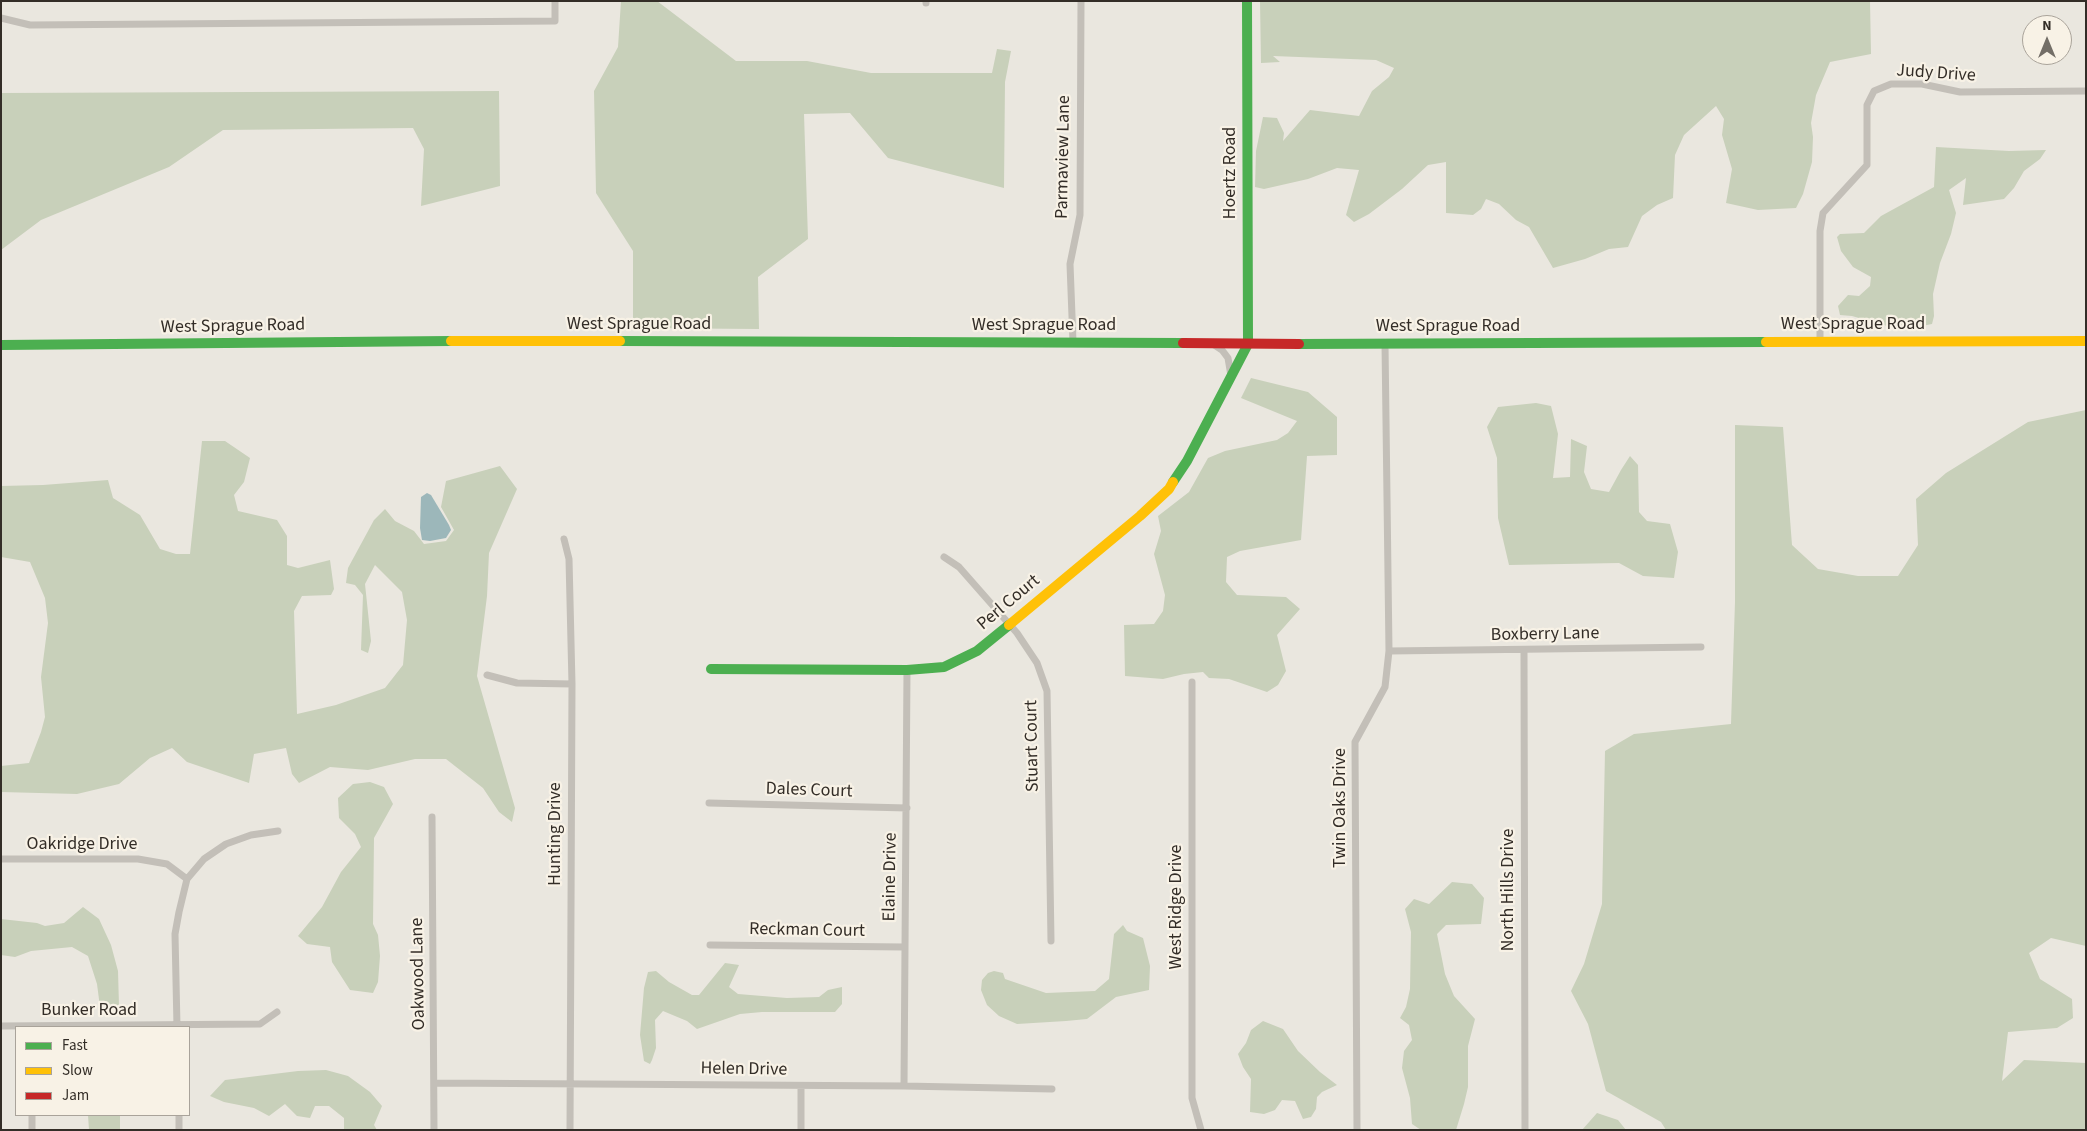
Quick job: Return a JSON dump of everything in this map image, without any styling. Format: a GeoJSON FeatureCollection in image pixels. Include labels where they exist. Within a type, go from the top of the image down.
{"type":"FeatureCollection","features":[{"type":"Feature","properties":{"kind":"street"},"geometry":{"type":"LineString","coordinates":[[1,18],[30,25],[555,21],[556,1]]}},
{"type":"Feature","properties":{"kind":"street","name":"Parmaview Lane"},"geometry":{"type":"LineString","coordinates":[[1074,342],[1070,264],[1080,215],[1081,1]]}},
{"type":"Feature","properties":{"kind":"street","name":"Hoertz Road"},"geometry":{"type":"LineString","coordinates":[[1247,1],[1248,344]]}},
{"type":"Feature","properties":{"kind":"street","name":"Judy Drive"},"geometry":{"type":"LineString","coordinates":[[1820,342],[1820,231],[1823,213],[1867,166],[1867,106],[1874,91],[1891,84],[1922,84],[1960,92],[2086,91]]}},
{"type":"Feature","properties":{"kind":"street","name":"West Sprague Road"},"geometry":{"type":"LineString","coordinates":[[1,345],[358,341],[1074,342],[1212,344],[2086,342]]}},
{"type":"Feature","properties":{"kind":"street"},"geometry":{"type":"LineString","coordinates":[[1212,344],[1222,350],[1228,358],[1231,376]]}},
{"type":"Feature","properties":{"kind":"street","name":"Perl Court"},"geometry":{"type":"LineString","coordinates":[[711,669],[907,670],[944,666],[977,652],[1169,490],[1187,461],[1248,344]]}},
{"type":"Feature","properties":{"kind":"street","name":"Twin Oaks Drive"},"geometry":{"type":"LineString","coordinates":[[1357,1130],[1355,742],[1385,687],[1390,651],[1385,344]]}},
{"type":"Feature","properties":{"kind":"street","name":"Hunting Drive"},"geometry":{"type":"LineString","coordinates":[[564,539],[569,559],[572,684],[570,1130]]}},
{"type":"Feature","properties":{"kind":"street","name":"Stuart Court"},"geometry":{"type":"LineString","coordinates":[[944,557],[959,567],[1010,624],[1037,663],[1047,691],[1051,941]]}},
{"type":"Feature","properties":{"kind":"street","name":"Boxberry Lane"},"geometry":{"type":"LineString","coordinates":[[1390,651],[1701,647]]}},
{"type":"Feature","properties":{"kind":"street","name":"North Hills Drive"},"geometry":{"type":"LineString","coordinates":[[1524,650],[1525,1130]]}},
{"type":"Feature","properties":{"kind":"street","name":"Elaine Drive"},"geometry":{"type":"LineString","coordinates":[[904,1086],[907,670]]}},
{"type":"Feature","properties":{"kind":"street"},"geometry":{"type":"LineString","coordinates":[[487,675],[516,683],[572,684]]}},
{"type":"Feature","properties":{"kind":"street","name":"West Ridge Drive"},"geometry":{"type":"LineString","coordinates":[[1192,682],[1192,1098],[1201,1130]]}},
{"type":"Feature","properties":{"kind":"street","name":"Dales Court"},"geometry":{"type":"LineString","coordinates":[[709,803],[907,808]]}},
{"type":"Feature","properties":{"kind":"street","name":"Oakwood Lane"},"geometry":{"type":"LineString","coordinates":[[432,817],[434,1130]]}},
{"type":"Feature","properties":{"kind":"street"},"geometry":{"type":"LineString","coordinates":[[177,1026],[176,934],[179,912],[188,879],[204,859],[226,844],[250,835],[278,831]]}},
{"type":"Feature","properties":{"kind":"street","name":"Oakridge Drive"},"geometry":{"type":"LineString","coordinates":[[1,859],[138,858],[167,864],[188,879]]}},
{"type":"Feature","properties":{"kind":"street","name":"Reckman Court"},"geometry":{"type":"LineString","coordinates":[[710,945],[904,947]]}},
{"type":"Feature","properties":{"kind":"street","name":"Bunker Road"},"geometry":{"type":"LineString","coordinates":[[1,1026],[260,1024],[277,1012]]}},
{"type":"Feature","properties":{"kind":"street","name":"Helen Drive"},"geometry":{"type":"LineString","coordinates":[[435,1083],[904,1086],[1052,1089]]}},
{"type":"Feature","properties":{"kind":"street"},"geometry":{"type":"LineString","coordinates":[[801,1086],[801,1130]]}},
{"type":"Feature","properties":{"kind":"street"},"geometry":{"type":"LineString","coordinates":[[32,1116],[32,1130]]}},
{"type":"Feature","properties":{"kind":"street"},"geometry":{"type":"LineString","coordinates":[[179,1116],[179,1130]]}},
{"type":"Feature","properties":{"kind":"green space"},"geometry":{"type":"Polygon","coordinates":[[[621,1],[657,1],[736,61],[807,61],[871,73],[992,73],[997,49],[1011,51],[1005,82],[1004,188],[888,158],[850,113],[804,114],[808,239],[758,277],[759,329],[633,328],[633,251],[596,193],[594,91],[618,47],[621,1]]]}},
{"type":"Feature","properties":{"kind":"green space"},"geometry":{"type":"Polygon","coordinates":[[[1260,1],[1870,1],[1871,54],[1830,62],[1816,95],[1811,123],[1813,137],[1812,162],[1803,194],[1796,208],[1758,210],[1726,203],[1732,169],[1722,135],[1724,119],[1716,106],[1684,135],[1675,155],[1673,198],[1657,205],[1642,216],[1628,247],[1609,249],[1585,259],[1553,268],[1529,227],[1516,220],[1499,204],[1486,199],[1481,209],[1473,215],[1446,213],[1446,162],[1428,165],[1402,189],[1369,214],[1354,222],[1346,215],[1359,170],[1337,168],[1308,179],[1264,189],[1255,187],[1256,151],[1263,117],[1277,118],[1284,133],[1283,141],[1310,110],[1359,116],[1372,91],[1389,77],[1394,68],[1376,60],[1273,56],[1280,62],[1261,63],[1260,1]]]}},
{"type":"Feature","properties":{"kind":"green space"},"geometry":{"type":"Polygon","coordinates":[[[499,91],[500,186],[421,206],[424,149],[413,128],[223,130],[169,167],[41,220],[1,250],[1,93],[499,91]]]}},
{"type":"Feature","properties":{"kind":"green space"},"geometry":{"type":"Polygon","coordinates":[[[1936,147],[2009,151],[2046,150],[2040,159],[2024,171],[2014,188],[2004,199],[1963,205],[1966,178],[1949,190],[1956,213],[1951,234],[1940,263],[1933,294],[1934,316],[1932,324],[1901,330],[1852,316],[1840,315],[1838,306],[1848,295],[1859,296],[1870,286],[1871,277],[1853,267],[1841,251],[1837,237],[1840,234],[1864,233],[1881,216],[1934,187],[1936,147]]]}},
{"type":"Feature","properties":{"kind":"green space"},"geometry":{"type":"Polygon","coordinates":[[[1251,378],[1308,392],[1337,417],[1337,455],[1307,456],[1301,540],[1240,551],[1227,557],[1226,582],[1237,595],[1286,597],[1300,609],[1277,635],[1286,671],[1278,685],[1267,692],[1229,679],[1209,678],[1203,672],[1163,679],[1125,676],[1124,625],[1154,624],[1163,611],[1165,595],[1154,554],[1161,531],[1158,516],[1189,492],[1208,458],[1225,451],[1277,440],[1288,433],[1297,421],[1241,398],[1251,378]]]}},
{"type":"Feature","properties":{"kind":"green space"},"geometry":{"type":"Polygon","coordinates":[[[1536,403],[1551,406],[1558,434],[1553,478],[1570,477],[1571,439],[1587,446],[1584,472],[1591,489],[1609,492],[1630,456],[1638,465],[1639,512],[1647,521],[1670,524],[1678,552],[1674,578],[1643,576],[1619,563],[1509,565],[1498,518],[1497,458],[1487,427],[1498,407],[1536,403]]]}},
{"type":"Feature","properties":{"kind":"green space"},"geometry":{"type":"Polygon","coordinates":[[[2086,410],[2086,946],[2051,938],[2029,953],[2040,979],[2072,999],[2073,1018],[2057,1028],[2008,1032],[2002,1081],[2024,1060],[2086,1063],[2086,1130],[1666,1130],[1661,1122],[1606,1091],[1588,1024],[1571,991],[1584,964],[1602,904],[1605,751],[1634,734],[1731,724],[1735,602],[1735,425],[1783,427],[1792,545],[1818,569],[1858,576],[1898,576],[1918,545],[1916,499],[1946,473],[2028,422],[2086,410]]]}},
{"type":"Feature","properties":{"kind":"green space"},"geometry":{"type":"Polygon","coordinates":[[[202,441],[225,441],[250,458],[244,482],[234,495],[238,511],[277,520],[287,536],[287,565],[298,568],[330,560],[334,589],[331,595],[302,596],[294,611],[297,714],[336,705],[385,688],[403,665],[407,620],[402,592],[375,565],[365,584],[371,641],[368,653],[361,650],[363,595],[355,585],[346,583],[348,568],[374,520],[385,509],[395,521],[414,531],[424,544],[446,541],[454,530],[441,507],[446,481],[500,466],[517,489],[489,553],[487,596],[477,676],[515,808],[512,822],[499,812],[483,788],[446,759],[415,759],[368,770],[330,767],[299,783],[292,774],[286,748],[254,754],[249,783],[187,762],[172,748],[150,758],[119,784],[77,794],[1,792],[1,766],[29,763],[41,732],[45,717],[41,677],[48,623],[45,598],[30,562],[1,557],[1,486],[108,480],[113,498],[140,515],[160,549],[176,554],[190,554],[202,441]]]}},
{"type":"Feature","properties":{"kind":"green space"},"geometry":{"type":"Polygon","coordinates":[[[370,782],[384,787],[393,804],[374,838],[373,924],[378,935],[380,956],[378,982],[373,993],[350,990],[332,962],[330,947],[307,944],[298,936],[322,907],[341,872],[361,847],[355,834],[339,818],[338,798],[353,784],[370,782]]]}},
{"type":"Feature","properties":{"kind":"green space"},"geometry":{"type":"Polygon","coordinates":[[[1452,882],[1472,884],[1484,898],[1481,924],[1446,925],[1437,934],[1445,974],[1454,996],[1475,1019],[1468,1046],[1468,1087],[1456,1130],[1421,1130],[1412,1124],[1410,1098],[1402,1068],[1404,1051],[1412,1040],[1409,1025],[1400,1018],[1406,1007],[1410,989],[1411,932],[1405,909],[1414,899],[1429,904],[1452,882]]]}},
{"type":"Feature","properties":{"kind":"green space"},"geometry":{"type":"Polygon","coordinates":[[[83,907],[99,919],[111,945],[118,971],[119,1006],[100,1007],[97,984],[88,956],[72,947],[31,951],[15,957],[1,955],[1,919],[37,923],[45,926],[64,923],[83,907]]]}},
{"type":"Feature","properties":{"kind":"green space"},"geometry":{"type":"Polygon","coordinates":[[[1123,925],[1127,931],[1143,938],[1150,966],[1149,990],[1116,997],[1087,1019],[1066,1021],[1017,1024],[999,1016],[987,1005],[981,990],[982,980],[988,973],[994,971],[1003,973],[1005,979],[1046,993],[1095,991],[1109,979],[1114,934],[1123,925]]]}},
{"type":"Feature","properties":{"kind":"green space"},"geometry":{"type":"Polygon","coordinates":[[[725,963],[739,965],[729,987],[738,994],[787,998],[819,997],[828,990],[842,987],[842,1004],[835,1012],[762,1012],[740,1014],[697,1029],[687,1021],[663,1011],[655,1020],[656,1048],[652,1060],[650,1064],[644,1061],[640,1035],[644,988],[648,972],[656,971],[669,982],[692,995],[699,995],[725,963]]]}},
{"type":"Feature","properties":{"kind":"green space"},"geometry":{"type":"Polygon","coordinates":[[[1263,1021],[1283,1029],[1298,1051],[1337,1085],[1322,1092],[1317,1097],[1316,1109],[1311,1117],[1303,1119],[1295,1101],[1282,1100],[1275,1110],[1264,1114],[1250,1112],[1251,1079],[1243,1067],[1238,1054],[1246,1043],[1251,1030],[1263,1021]]]}},
{"type":"Feature","properties":{"kind":"green space"},"geometry":{"type":"Polygon","coordinates":[[[326,1070],[348,1076],[370,1092],[382,1106],[374,1125],[377,1130],[344,1130],[344,1118],[329,1106],[315,1106],[310,1118],[297,1116],[285,1104],[269,1116],[254,1108],[224,1102],[210,1096],[225,1080],[298,1071],[326,1070]]]}},
{"type":"Feature","properties":{"kind":"green space"},"geometry":{"type":"Polygon","coordinates":[[[1597,1113],[1618,1120],[1626,1130],[1582,1130],[1597,1113]]]}},
{"type":"Feature","properties":{"kind":"green space"},"geometry":{"type":"Polygon","coordinates":[[[88,1116],[120,1116],[120,1130],[89,1130],[88,1116]]]}},
{"type":"Feature","properties":{"kind":"water"},"geometry":{"type":"Polygon","coordinates":[[[427,493],[431,495],[449,525],[451,530],[446,538],[430,541],[422,540],[420,528],[421,497],[427,493]]]}},
{"type":"Feature","properties":{"kind":"traffic: fast"},"geometry":{"type":"LineString","coordinates":[[1173,482],[1187,461],[1248,344],[1247,1]]}},
{"type":"Feature","properties":{"kind":"traffic: fast"},"geometry":{"type":"LineString","coordinates":[[1,345],[451,341]]}},
{"type":"Feature","properties":{"kind":"traffic: fast"},"geometry":{"type":"LineString","coordinates":[[620,341],[1183,343]]}},
{"type":"Feature","properties":{"kind":"traffic: fast"},"geometry":{"type":"LineString","coordinates":[[1299,344],[1766,342]]}},
{"type":"Feature","properties":{"kind":"traffic: fast"},"geometry":{"type":"LineString","coordinates":[[711,669],[907,670],[944,667],[977,651],[1009,625]]}},
{"type":"Feature","properties":{"kind":"traffic: slow"},"geometry":{"type":"LineString","coordinates":[[451,341],[620,341]]}},
{"type":"Feature","properties":{"kind":"traffic: slow"},"geometry":{"type":"LineString","coordinates":[[1766,342],[2086,341]]}},
{"type":"Feature","properties":{"kind":"traffic: slow"},"geometry":{"type":"LineString","coordinates":[[1009,625],[1140,516],[1169,489],[1173,482]]}},
{"type":"Feature","properties":{"kind":"traffic: jam"},"geometry":{"type":"LineString","coordinates":[[1183,343],[1299,344]]}}]}
